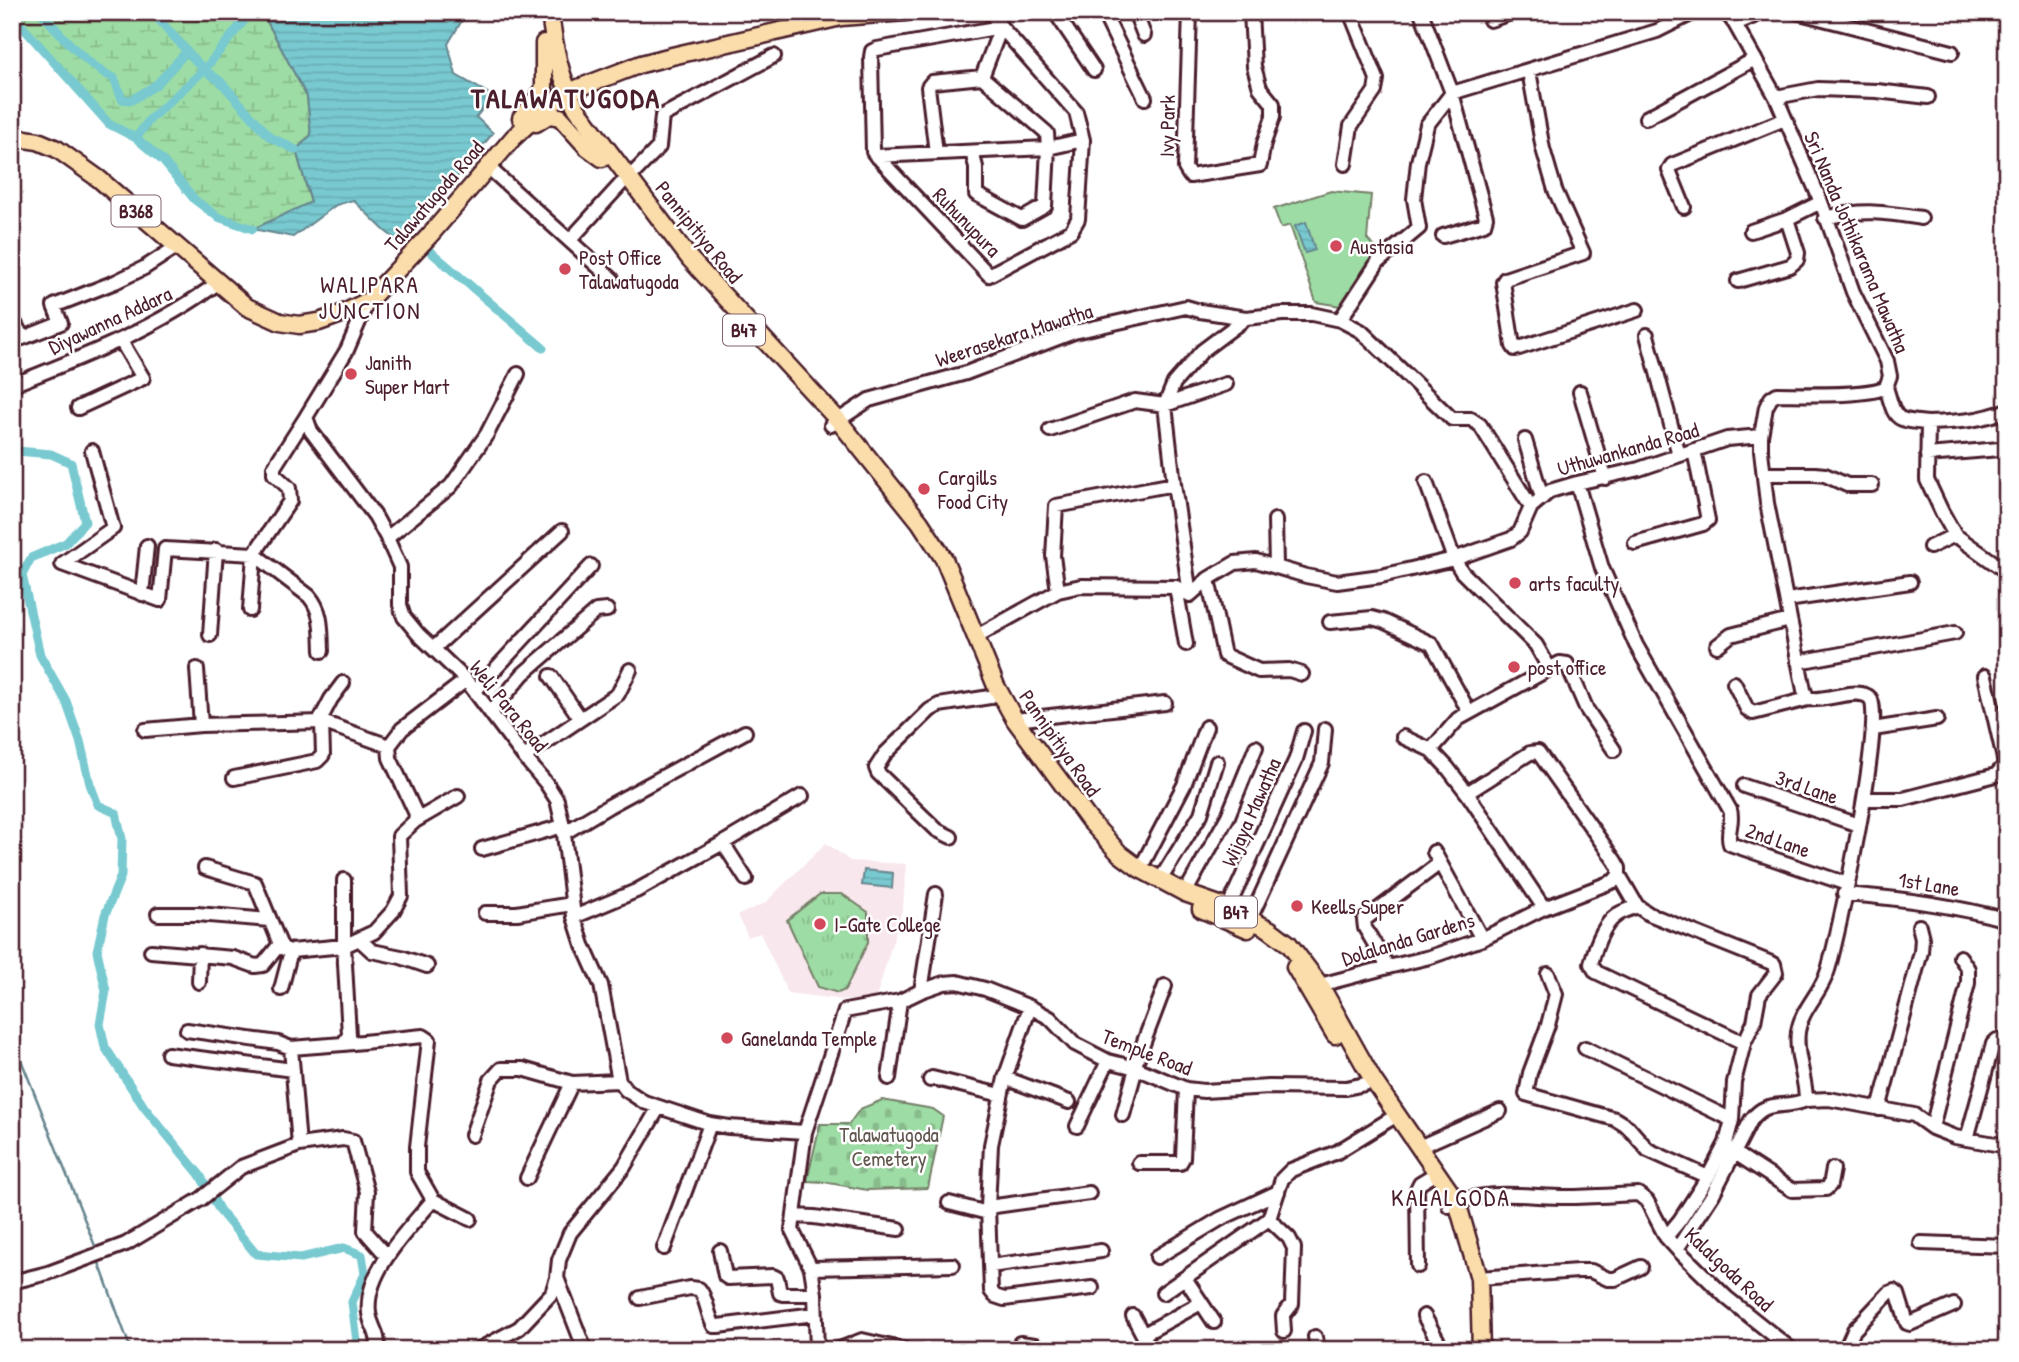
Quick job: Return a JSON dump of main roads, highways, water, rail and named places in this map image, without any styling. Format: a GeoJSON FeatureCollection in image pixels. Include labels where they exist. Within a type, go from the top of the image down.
{"type":"FeatureCollection","features":[{"type":"Feature","properties":{"kind":"main road"},"geometry":{"type":"LineString","coordinates":[[547,14],[569,67],[576,76],[588,78],[623,71],[804,19],[905,12]]}},
{"type":"Feature","properties":{"kind":"main road","name":"Pannipitiya Road"},"geometry":{"type":"LineString","coordinates":[[547,14],[544,43],[553,83],[598,137],[683,265],[835,422],[920,522],[944,559],[996,686],[1015,720],[1089,820],[1120,854],[1140,869],[1185,893],[1250,919],[1289,944],[1320,985],[1369,1082]]}},
{"type":"Feature","properties":{"kind":"main road","name":"Pannipitiya Road"},"geometry":{"type":"LineString","coordinates":[[547,14],[563,95],[602,158],[625,181]]}},
{"type":"Feature","properties":{"kind":"main road"},"geometry":{"type":"LineString","coordinates":[[504,148],[519,121],[542,92],[545,82],[544,43]]}},
{"type":"Feature","properties":{"kind":"main road"},"geometry":{"type":"LineString","coordinates":[[598,137],[583,97],[623,71]]}},
{"type":"Feature","properties":{"kind":"main road","name":"Talawatugoda Road"},"geometry":{"type":"LineString","coordinates":[[12,137],[38,141],[57,149],[99,179],[247,307],[280,322],[299,325],[319,322],[368,301],[430,235],[528,122],[563,95],[623,71]]}},
{"type":"Feature","properties":{"kind":"main road"},"geometry":{"type":"LineString","coordinates":[[504,148],[542,118],[555,114],[587,147],[602,158]]}},
{"type":"Feature","properties":{"kind":"main road","name":"Pannipitiya Road"},"geometry":{"type":"LineString","coordinates":[[835,422],[913,527],[933,559],[990,697],[1082,825],[1114,861],[1135,878],[1266,939],[1282,951],[1295,967],[1430,1177],[1453,1204],[1471,1280],[1472,1350]]}},
{"type":"Feature","properties":{"kind":"main road","name":"Pannipitiya Road"},"geometry":{"type":"LineString","coordinates":[[1393,1117],[1419,1147],[1453,1204],[1479,1279],[1482,1350]]}},
{"type":"Feature","properties":{"kind":"water"},"geometry":{"type":"Polygon","coordinates":[[[262,12],[467,12],[448,44],[456,75],[493,96],[476,117],[493,133],[402,244],[353,200],[336,205],[293,237],[253,229],[311,202],[296,150],[311,135],[307,97],[262,12]]]}},
{"type":"Feature","properties":{"kind":"water"},"geometry":{"type":"Polygon","coordinates":[[[1306,222],[1315,250],[1305,253],[1295,226],[1306,222]]]}},
{"type":"Feature","properties":{"kind":"water"},"geometry":{"type":"Polygon","coordinates":[[[864,870],[893,873],[892,888],[862,885],[864,870]]]}},
{"type":"Feature","properties":{"kind":"waterway"},"geometry":{"type":"LineString","coordinates":[[41,12],[85,58],[114,78],[122,99],[132,100],[157,84],[187,51]]}},
{"type":"Feature","properties":{"kind":"waterway"},"geometry":{"type":"LineString","coordinates":[[152,12],[270,137],[296,150]]}},
{"type":"Feature","properties":{"kind":"waterway"},"geometry":{"type":"LineString","coordinates":[[251,12],[204,70],[150,119],[136,138],[163,161],[195,200],[218,217],[253,229]]}},
{"type":"Feature","properties":{"kind":"waterway"},"geometry":{"type":"LineString","coordinates":[[12,15],[109,124],[136,138]]}},
{"type":"Feature","properties":{"kind":"waterway"},"geometry":{"type":"LineString","coordinates":[[431,252],[543,348]]}},
{"type":"Feature","properties":{"kind":"waterway"},"geometry":{"type":"LineString","coordinates":[[12,448],[17,451],[51,454],[71,463],[85,522],[66,543],[31,558],[22,575],[40,655],[66,701],[98,805],[116,813],[122,839],[121,876],[105,915],[97,951],[106,991],[100,1024],[105,1047],[144,1107],[200,1175],[220,1211],[256,1254],[301,1258],[344,1248],[362,1255],[365,1274],[352,1302],[358,1350]]}},
{"type":"Feature","properties":{"kind":"waterway"},"geometry":{"type":"LineString","coordinates":[[12,1037],[95,1246]]}},
{"type":"Feature","properties":{"kind":"waterway"},"geometry":{"type":"LineString","coordinates":[[98,1260],[131,1350]]}},
{"type":"Feature","properties":{"kind":"place","name":"Austasia"},"geometry":{"type":"Point","coordinates":[1336,246]}},
{"type":"Feature","properties":{"kind":"place","name":"Post Office Talawatugoda"},"geometry":{"type":"Point","coordinates":[565,269]}},
{"type":"Feature","properties":{"kind":"place","name":"Janith Super Mart"},"geometry":{"type":"Point","coordinates":[351,374]}},
{"type":"Feature","properties":{"kind":"place","name":"Cargills Food City"},"geometry":{"type":"Point","coordinates":[924,489]}},
{"type":"Feature","properties":{"kind":"place","name":"arts faculty"},"geometry":{"type":"Point","coordinates":[1515,583]}},
{"type":"Feature","properties":{"kind":"place","name":"post office"},"geometry":{"type":"Point","coordinates":[1514,667]}},
{"type":"Feature","properties":{"kind":"place","name":"Keells Super"},"geometry":{"type":"Point","coordinates":[1297,906]}},
{"type":"Feature","properties":{"kind":"place","name":"I-Gate College"},"geometry":{"type":"Point","coordinates":[820,924]}},
{"type":"Feature","properties":{"kind":"place","name":"Ganelanda Temple"},"geometry":{"type":"Point","coordinates":[727,1038]}},
{"type":"Feature","properties":{"kind":"district","name":"TALAWATUGODA"},"geometry":{"type":"Point","coordinates":[566,98]}},
{"type":"Feature","properties":{"kind":"district","name":"WALIPARA JUNCTION"},"geometry":{"type":"Point","coordinates":[370,297]}},
{"type":"Feature","properties":{"kind":"district","name":"KALALGODA"},"geometry":{"type":"Point","coordinates":[1451,1197]}},
{"type":"Feature","properties":{"kind":"park label","name":"Talawatugoda Cemetery"},"geometry":{"type":"Point","coordinates":[889,1146]}}]}
